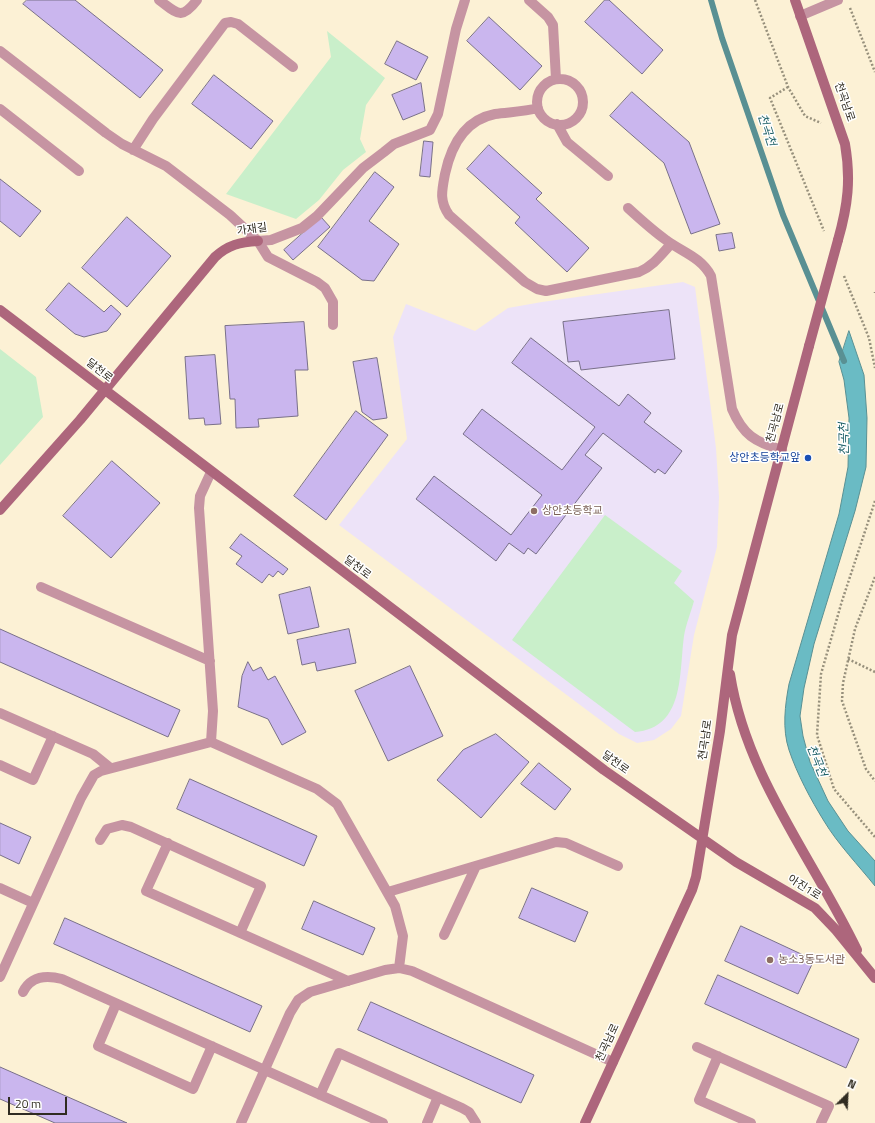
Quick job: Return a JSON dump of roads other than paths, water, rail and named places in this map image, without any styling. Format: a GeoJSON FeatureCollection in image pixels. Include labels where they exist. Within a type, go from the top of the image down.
{"type":"FeatureCollection","features":[{"type":"Feature","properties":{"kind":"street"},"geometry":{"type":"LineString","coordinates":[[159,0],[176,12],[183,13],[189,11],[197,0]]}},
{"type":"Feature","properties":{"kind":"street","name":"가재길"},"geometry":{"type":"LineString","coordinates":[[0,510],[104,390],[215,257],[224,249],[234,244],[271,240],[302,228],[322,211],[352,178],[394,144],[430,130],[438,114],[456,29],[465,0]]}},
{"type":"Feature","properties":{"kind":"street"},"geometry":{"type":"LineString","coordinates":[[528,0],[548,17],[552,25],[556,79]]}},
{"type":"Feature","properties":{"kind":"street","name":"천곡남로"},"geometry":{"type":"LineString","coordinates":[[585,1123],[692,890],[699,865],[720,731],[728,660],[738,609],[782,450],[849,195],[849,168],[842,132],[794,0]]}},
{"type":"Feature","properties":{"kind":"street"},"geometry":{"type":"LineString","coordinates":[[800,16],[838,0]]}},
{"type":"Feature","properties":{"kind":"street"},"geometry":{"type":"LineString","coordinates":[[133,150],[153,120],[225,24],[232,22],[238,24],[293,66]]}},
{"type":"Feature","properties":{"kind":"street"},"geometry":{"type":"LineString","coordinates":[[0,51],[106,133],[133,150],[166,166],[230,215],[258,241],[268,257],[317,282],[325,288],[333,302],[333,325]]}},
{"type":"Feature","properties":{"kind":"street"},"geometry":{"type":"LineString","coordinates":[[556,79],[567,80],[574,83],[582,96],[583,103],[581,110],[571,122],[557,124],[543,118],[538,108],[537,96],[540,89],[545,83],[556,79]]}},
{"type":"Feature","properties":{"kind":"street"},"geometry":{"type":"LineString","coordinates":[[538,108],[495,114],[480,119],[469,126],[460,136],[448,159],[442,192],[442,200],[449,215],[525,282],[536,289],[546,291],[639,272],[648,268],[671,244]]}},
{"type":"Feature","properties":{"kind":"street"},"geometry":{"type":"LineString","coordinates":[[0,109],[79,171]]}},
{"type":"Feature","properties":{"kind":"street"},"geometry":{"type":"LineString","coordinates":[[557,124],[567,142],[608,176]]}},
{"type":"Feature","properties":{"kind":"street"},"geometry":{"type":"LineString","coordinates":[[628,208],[671,244],[697,258],[706,266],[711,276],[729,398],[737,422],[755,440],[782,450]]}},
{"type":"Feature","properties":{"kind":"street","name":"달천로"},"geometry":{"type":"LineString","coordinates":[[0,310],[604,770],[703,840]]}},
{"type":"Feature","properties":{"kind":"street"},"geometry":{"type":"LineString","coordinates":[[211,472],[200,496],[199,508],[213,710],[211,742]]}},
{"type":"Feature","properties":{"kind":"street"},"geometry":{"type":"LineString","coordinates":[[42,587],[210,661]]}},
{"type":"Feature","properties":{"kind":"street"},"geometry":{"type":"LineString","coordinates":[[728,660],[733,695],[751,753],[775,802],[837,909],[863,963]]}},
{"type":"Feature","properties":{"kind":"street"},"geometry":{"type":"LineString","coordinates":[[0,712],[92,754],[110,767]]}},
{"type":"Feature","properties":{"kind":"street"},"geometry":{"type":"LineString","coordinates":[[0,765],[33,780],[53,736]]}},
{"type":"Feature","properties":{"kind":"street"},"geometry":{"type":"LineString","coordinates":[[0,978],[88,783],[94,775],[110,767],[211,742],[317,789],[337,804],[388,892],[400,921],[403,936],[399,968]]}},
{"type":"Feature","properties":{"kind":"street"},"geometry":{"type":"LineString","coordinates":[[100,840],[107,829],[122,825],[168,843],[261,886],[240,933]]}},
{"type":"Feature","properties":{"kind":"street","name":"아진1로"},"geometry":{"type":"LineString","coordinates":[[703,840],[736,862],[815,908],[875,978]]}},
{"type":"Feature","properties":{"kind":"street"},"geometry":{"type":"LineString","coordinates":[[388,892],[556,842],[566,843],[618,866]]}},
{"type":"Feature","properties":{"kind":"street"},"geometry":{"type":"LineString","coordinates":[[168,843],[146,891],[348,981]]}},
{"type":"Feature","properties":{"kind":"street"},"geometry":{"type":"LineString","coordinates":[[444,935],[476,866]]}},
{"type":"Feature","properties":{"kind":"street"},"geometry":{"type":"LineString","coordinates":[[0,888],[33,903]]}},
{"type":"Feature","properties":{"kind":"street"},"geometry":{"type":"LineString","coordinates":[[241,1123],[290,1013],[298,1000],[310,992],[385,970],[399,968],[418,973],[612,1062]]}},
{"type":"Feature","properties":{"kind":"street"},"geometry":{"type":"LineString","coordinates":[[23,992],[26,986],[32,981],[41,977],[50,976],[62,979],[383,1123]]}},
{"type":"Feature","properties":{"kind":"street"},"geometry":{"type":"LineString","coordinates":[[116,1004],[98,1046],[165,1077],[193,1089],[212,1046]]}},
{"type":"Feature","properties":{"kind":"street"},"geometry":{"type":"LineString","coordinates":[[697,1047],[829,1106],[821,1123]]}},
{"type":"Feature","properties":{"kind":"street"},"geometry":{"type":"LineString","coordinates":[[320,1095],[339,1053],[469,1112],[476,1123]]}},
{"type":"Feature","properties":{"kind":"street"},"geometry":{"type":"LineString","coordinates":[[718,1056],[699,1100],[752,1123]]}},
{"type":"Feature","properties":{"kind":"street"},"geometry":{"type":"LineString","coordinates":[[427,1123],[438,1097]]}},
{"type":"Feature","properties":{"kind":"water","name":"천곡천"},"geometry":{"type":"Polygon","coordinates":[[[849,331],[864,375],[867,418],[866,467],[855,511],[814,644],[804,688],[800,716],[803,736],[810,762],[828,801],[848,831],[875,861],[875,886],[835,838],[824,821],[800,777],[792,759],[785,734],[785,709],[789,684],[839,514],[848,467],[849,418],[844,380],[839,362],[849,331]]]}},
{"type":"Feature","properties":{"kind":"waterway","name":"천곡천"},"geometry":{"type":"LineString","coordinates":[[711,0],[722,38],[783,215],[844,361]]}},
{"type":"Feature","properties":{"kind":"place","name":"상안초등학교앞"},"geometry":{"type":"Point","coordinates":[808,458]}},
{"type":"Feature","properties":{"kind":"place","name":"상안초등학교"},"geometry":{"type":"Point","coordinates":[534,511]}},
{"type":"Feature","properties":{"kind":"place","name":"농소3동도서관"},"geometry":{"type":"Point","coordinates":[770,960]}}]}
